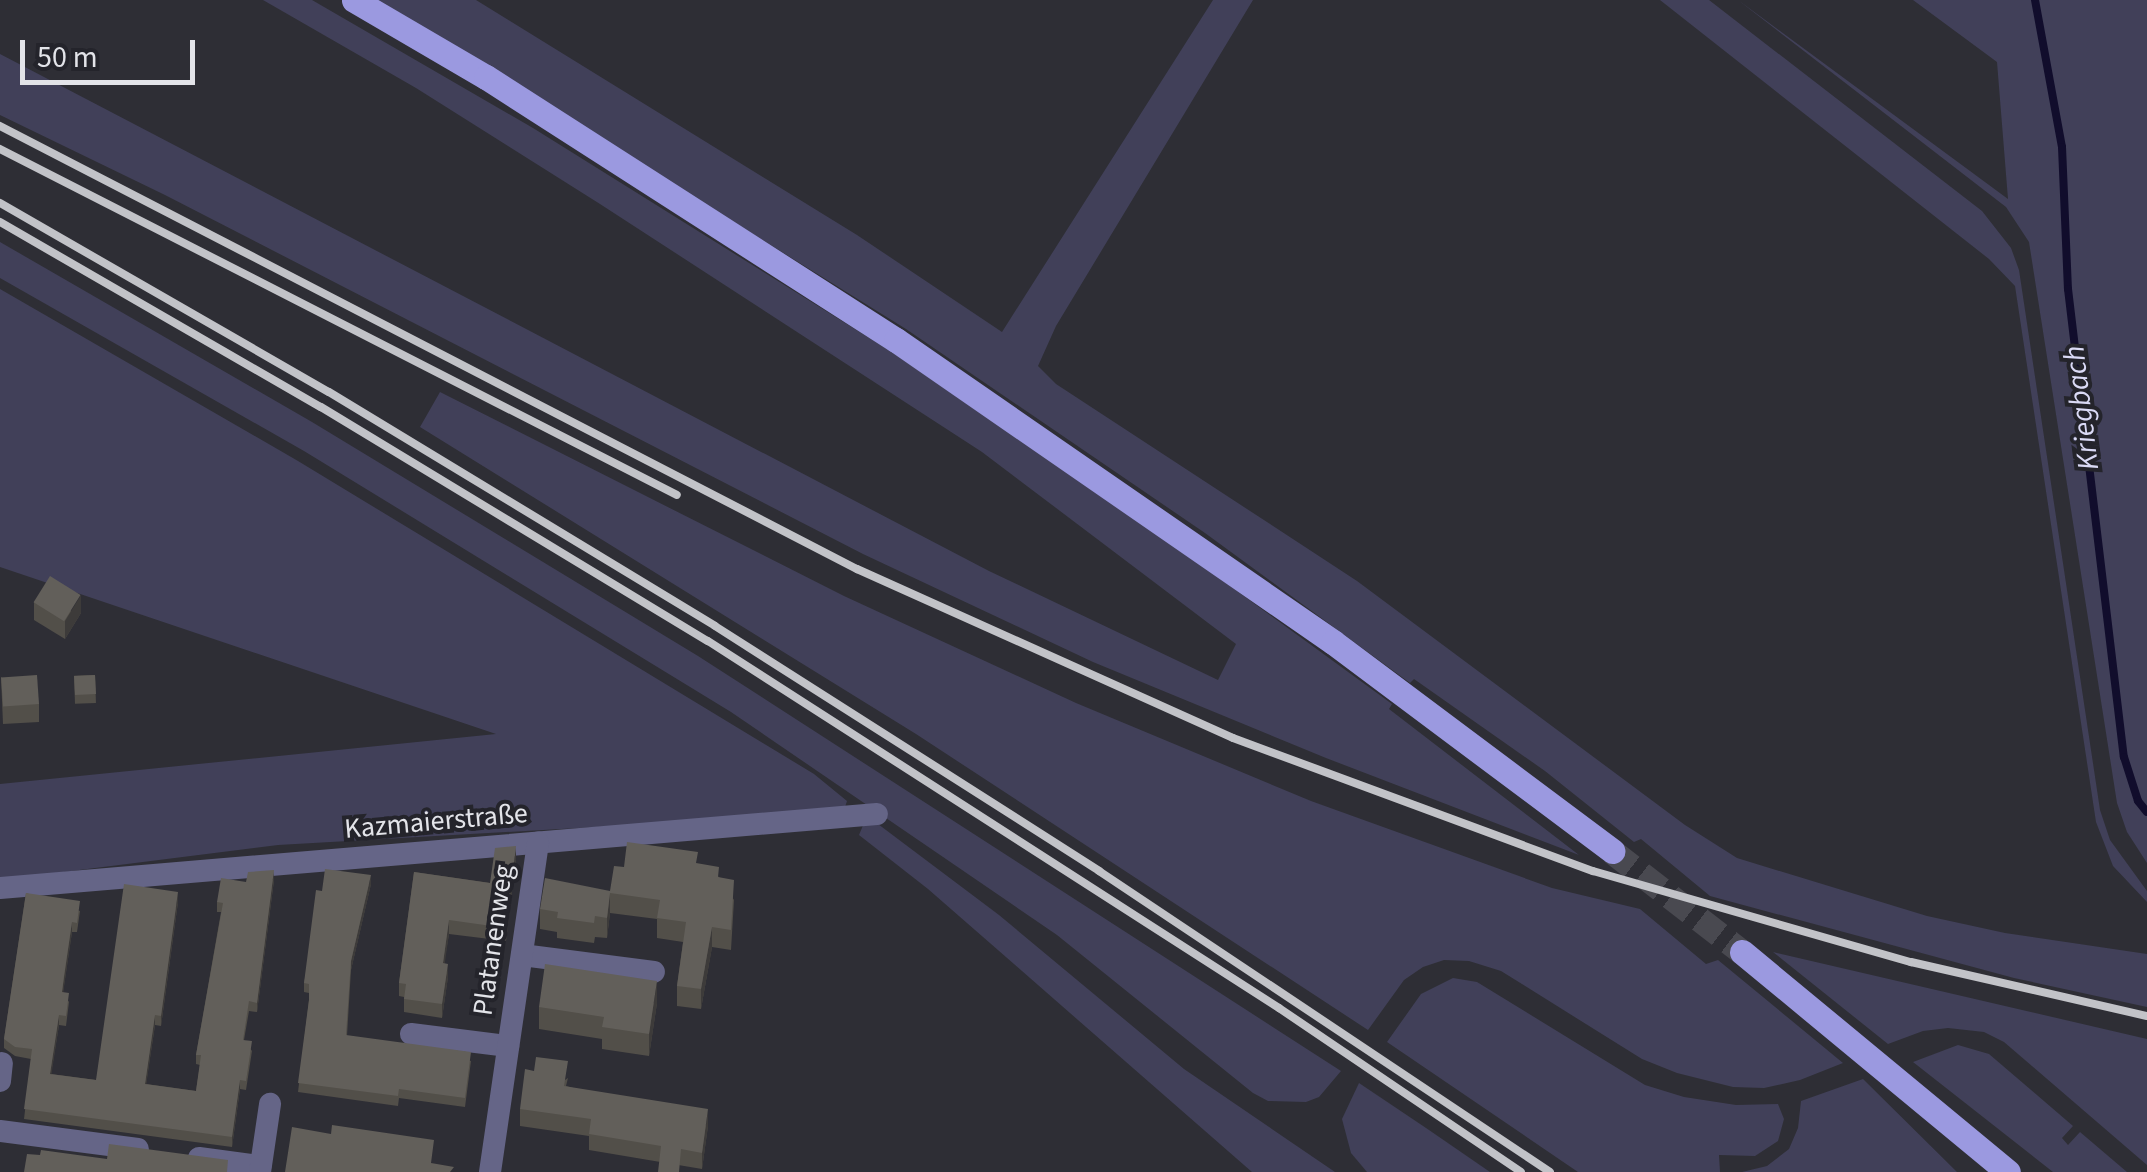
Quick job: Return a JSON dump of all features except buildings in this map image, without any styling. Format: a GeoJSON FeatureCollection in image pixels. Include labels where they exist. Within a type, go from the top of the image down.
{"type":"FeatureCollection","features":[{"type":"Feature","properties":{"kind":"main road"},"geometry":{"type":"LineString","coordinates":[[354,0],[486,77],[896,340],[1332,642],[1612,851]]}},
{"type":"Feature","properties":{"kind":"main road"},"geometry":{"type":"LineString","coordinates":[[1742,952],[1997,1167]]}},
{"type":"Feature","properties":{"kind":"street","name":"Kazmaierstraße"},"geometry":{"type":"LineString","coordinates":[[0,888],[877,814]]}},
{"type":"Feature","properties":{"kind":"street","name":"Platanenweg"},"geometry":{"type":"LineString","coordinates":[[490,1172],[538,842]]}},
{"type":"Feature","properties":{"kind":"street"},"geometry":{"type":"LineString","coordinates":[[522,954],[654,972]]}},
{"type":"Feature","properties":{"kind":"street","name":"Platanenweg"},"geometry":{"type":"LineString","coordinates":[[411,1034],[508,1046]]}},
{"type":"Feature","properties":{"kind":"street"},"geometry":{"type":"LineString","coordinates":[[0,1131],[260,1169],[270,1104]]}},
{"type":"Feature","properties":{"kind":"shaded area"},"geometry":{"type":"Polygon","coordinates":[[[263,0],[312,0],[533,128],[890,351],[1189,556],[1392,704],[1389,709],[1579,855],[1326,758],[1093,662],[863,554],[165,195],[0,115],[0,54],[989,571],[1218,680],[1236,644],[982,452],[416,88],[263,0]]]}},
{"type":"Feature","properties":{"kind":"shaded area"},"geometry":{"type":"Polygon","coordinates":[[[376,0],[476,0],[857,235],[1002,332],[1213,0],[1253,0],[1056,326],[1038,366],[1056,384],[1357,581],[1685,825],[1737,858],[1927,916],[2005,933],[2147,954],[2147,1007],[2014,978],[1710,896],[1641,839],[1634,842],[1545,771],[1414,679],[1410,683],[1205,533],[906,329],[376,0]]]}},
{"type":"Feature","properties":{"kind":"shaded area"},"geometry":{"type":"Polygon","coordinates":[[[1660,0],[1709,0],[1982,211],[2011,248],[2019,270],[2100,810],[2110,840],[2147,891],[2147,902],[2113,866],[2096,822],[2015,286],[1989,259],[1660,0]]]}},
{"type":"Feature","properties":{"kind":"shaded area"},"geometry":{"type":"Polygon","coordinates":[[[1738,0],[2008,199],[1997,62],[1913,0],[2147,0],[2147,863],[2127,832],[2117,803],[2029,242],[2006,207],[1738,0]]]}},
{"type":"Feature","properties":{"kind":"shaded area"},"geometry":{"type":"Polygon","coordinates":[[[0,242],[312,422],[698,656],[1341,1071],[1319,1097],[1306,1102],[1268,1101],[1253,1093],[1057,935],[731,712],[304,451],[0,278],[0,242]]]}},
{"type":"Feature","properties":{"kind":"shaded area"},"geometry":{"type":"Polygon","coordinates":[[[0,289],[298,461],[814,774],[847,801],[843,813],[278,845],[0,880],[0,784],[496,734],[0,567],[0,289]]]}},
{"type":"Feature","properties":{"kind":"shaded area"},"geometry":{"type":"Polygon","coordinates":[[[440,392],[844,596],[1076,703],[1311,801],[1552,888],[1640,909],[1706,964],[1718,960],[1843,1063],[1800,1080],[1764,1088],[1733,1087],[1677,1073],[1642,1059],[1501,971],[1469,961],[1444,960],[1423,967],[1404,980],[1368,1030],[916,734],[420,427],[440,392]]]}},
{"type":"Feature","properties":{"kind":"shaded area"},"geometry":{"type":"Polygon","coordinates":[[[874,821],[999,915],[1184,1069],[1335,1172],[1252,1172],[928,889],[859,835],[864,823],[874,821]]]}},
{"type":"Feature","properties":{"kind":"shaded area"},"geometry":{"type":"Polygon","coordinates":[[[1773,952],[2147,1039],[2147,1165],[2004,1042],[1984,1032],[1948,1028],[1923,1031],[1888,1044],[1773,952]]]}},
{"type":"Feature","properties":{"kind":"shaded area"},"geometry":{"type":"Polygon","coordinates":[[[1453,978],[1477,982],[1645,1085],[1684,1097],[1736,1105],[1778,1104],[1784,1119],[1778,1141],[1755,1156],[1719,1155],[1720,1172],[1578,1172],[1387,1042],[1421,994],[1453,978]]]}},
{"type":"Feature","properties":{"kind":"shaded area"},"geometry":{"type":"Polygon","coordinates":[[[1958,1045],[1989,1054],[2073,1126],[2062,1138],[2068,1145],[2080,1132],[2127,1172],[2053,1172],[1913,1062],[1958,1045]]]}},
{"type":"Feature","properties":{"kind":"shaded area"},"geometry":{"type":"Polygon","coordinates":[[[1863,1079],[1957,1172],[1742,1172],[1767,1166],[1789,1149],[1798,1128],[1801,1101],[1863,1079]]]}},
{"type":"Feature","properties":{"kind":"shaded area"},"geometry":{"type":"Polygon","coordinates":[[[1359,1083],[1490,1172],[1367,1172],[1351,1153],[1342,1119],[1359,1083]]]}},
{"type":"Feature","properties":{"kind":"waterway","name":"Kriegbach"},"geometry":{"type":"LineString","coordinates":[[2035,0],[2062,147],[2068,289],[2124,757],[2138,801],[2147,812]]}},
{"type":"Feature","properties":{"kind":"tunnel"},"geometry":{"type":"LineString","coordinates":[[1612,851],[1742,952]]}},
{"type":"Feature","properties":{"kind":"railway"},"geometry":{"type":"LineString","coordinates":[[0,126],[857,569],[1233,738],[1593,871],[1911,962],[2147,1016]]}},
{"type":"Feature","properties":{"kind":"railway"},"geometry":{"type":"LineString","coordinates":[[0,149],[677,495]]}},
{"type":"Feature","properties":{"kind":"railway"},"geometry":{"type":"LineString","coordinates":[[0,203],[329,392],[715,626],[1099,871],[1550,1172]]}},
{"type":"Feature","properties":{"kind":"railway"},"geometry":{"type":"LineString","coordinates":[[0,222],[321,407],[708,641],[1279,1008],[1521,1172]]}}]}
